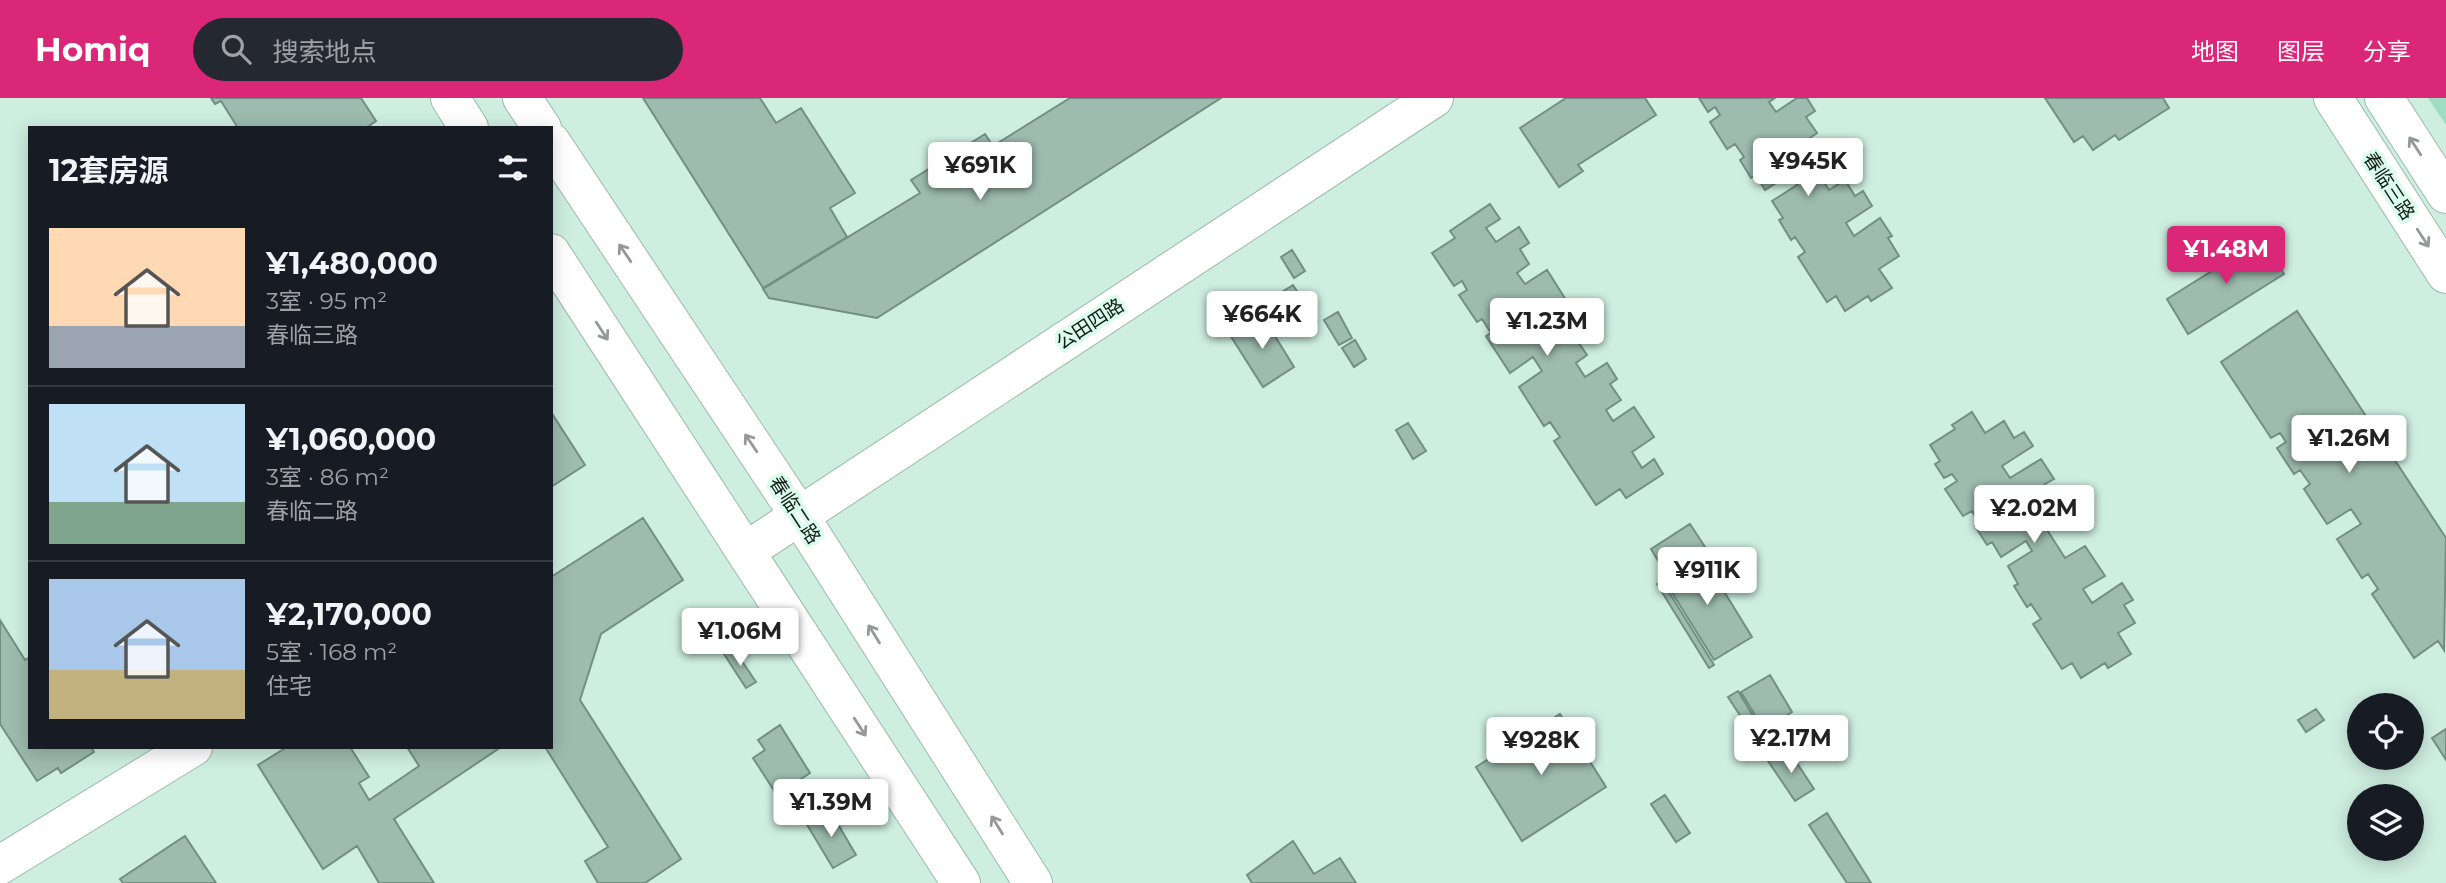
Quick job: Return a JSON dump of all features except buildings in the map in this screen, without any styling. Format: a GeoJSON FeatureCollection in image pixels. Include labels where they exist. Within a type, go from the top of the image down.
{"type":"FeatureCollection","features":[{"type":"Feature","properties":{"kind":"street"},"geometry":{"type":"LineString","coordinates":[[450,98],[468,126]]}},
{"type":"Feature","properties":{"kind":"street"},"geometry":{"type":"LineString","coordinates":[[522,98],[541,126]]}},
{"type":"Feature","properties":{"kind":"street","name":"公田四路"},"geometry":{"type":"LineString","coordinates":[[746,551],[1434,98]]}},
{"type":"Feature","properties":{"kind":"street","name":"春临三路"},"geometry":{"type":"LineString","coordinates":[[2333,98],[2446,274]]}},
{"type":"Feature","properties":{"kind":"street"},"geometry":{"type":"LineString","coordinates":[[2384,98],[2446,194]]}},
{"type":"Feature","properties":{"kind":"street","name":"春临二路"},"geometry":{"type":"LineString","coordinates":[[553,145],[799,515],[1033,883]]}},
{"type":"Feature","properties":{"kind":"street"},"geometry":{"type":"LineString","coordinates":[[553,256],[961,883]]}},
{"type":"Feature","properties":{"kind":"street"},"geometry":{"type":"LineString","coordinates":[[0,865],[190,749]]}},
{"type":"Feature","properties":{"kind":"green space"},"geometry":{"type":"Polygon","coordinates":[[[2428,98],[2446,98],[2446,125],[2428,98]]]}}]}
